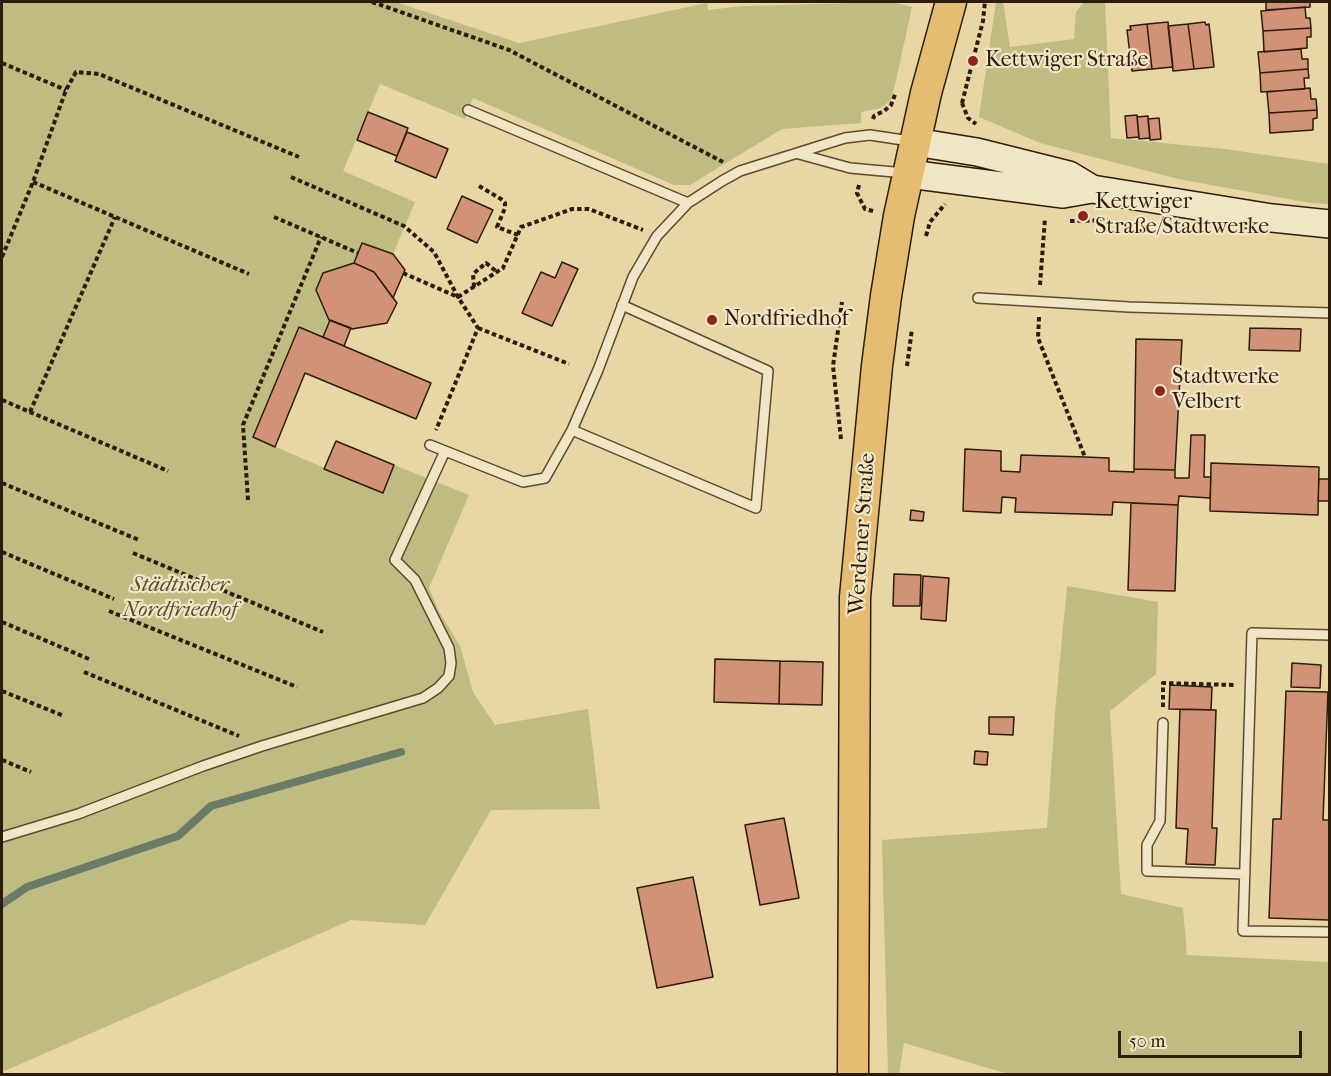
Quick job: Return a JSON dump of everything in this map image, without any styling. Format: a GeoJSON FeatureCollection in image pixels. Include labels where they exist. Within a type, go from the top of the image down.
{"type":"FeatureCollection","features":[{"type":"Feature","properties":{"kind":"main road","name":"Werdener Straße"},"geometry":{"type":"LineString","coordinates":[[853,1074],[855,597],[880,343],[899,216],[926,93],[951,2]]}},
{"type":"Feature","properties":{"kind":"main road"},"geometry":{"type":"LineString","coordinates":[[915,142],[977,152],[1069,176],[1092,189]]}},
{"type":"Feature","properties":{"kind":"main road"},"geometry":{"type":"LineString","coordinates":[[909,174],[1063,194],[1092,189],[1272,218],[1329,224]]}},
{"type":"Feature","properties":{"kind":"lane"},"geometry":{"type":"LineString","coordinates":[[468,110],[688,203]]}},
{"type":"Feature","properties":{"kind":"lane"},"geometry":{"type":"LineString","coordinates":[[430,445],[523,482],[545,478],[572,430],[598,370],[633,277],[657,236],[688,203],[741,171],[845,138],[870,135],[915,142]]}},
{"type":"Feature","properties":{"kind":"lane"},"geometry":{"type":"LineString","coordinates":[[799,154],[850,168],[909,174]]}},
{"type":"Feature","properties":{"kind":"lane"},"geometry":{"type":"LineString","coordinates":[[978,298],[1129,307],[1329,313]]}},
{"type":"Feature","properties":{"kind":"lane"},"geometry":{"type":"LineString","coordinates":[[572,430],[756,508],[768,371],[622,305]]}},
{"type":"Feature","properties":{"kind":"lane"},"geometry":{"type":"LineString","coordinates":[[2,837],[78,814],[262,746],[423,698],[438,688],[449,676],[451,663],[449,648],[415,580],[395,560],[445,451]]}},
{"type":"Feature","properties":{"kind":"lane"},"geometry":{"type":"LineString","coordinates":[[1329,635],[1252,633],[1243,931],[1329,933]]}},
{"type":"Feature","properties":{"kind":"lane"},"geometry":{"type":"LineString","coordinates":[[1163,723],[1160,821],[1147,845],[1147,872],[1245,874]]}},
{"type":"Feature","properties":{"kind":"path"},"geometry":{"type":"LineString","coordinates":[[372,2],[508,50],[741,171]]}},
{"type":"Feature","properties":{"kind":"path"},"geometry":{"type":"LineString","coordinates":[[982,129],[968,118],[962,103],[983,21],[985,2]]}},
{"type":"Feature","properties":{"kind":"path"},"geometry":{"type":"LineString","coordinates":[[2,63],[66,90]]}},
{"type":"Feature","properties":{"kind":"path"},"geometry":{"type":"LineString","coordinates":[[2,257],[33,182],[66,90],[76,72],[99,74],[299,157]]}},
{"type":"Feature","properties":{"kind":"path"},"geometry":{"type":"LineString","coordinates":[[874,116],[891,105],[898,86]]}},
{"type":"Feature","properties":{"kind":"path"},"geometry":{"type":"LineString","coordinates":[[291,177],[404,225],[434,252],[478,328],[569,364]]}},
{"type":"Feature","properties":{"kind":"path"},"geometry":{"type":"LineString","coordinates":[[33,182],[249,274]]}},
{"type":"Feature","properties":{"kind":"path"},"geometry":{"type":"LineString","coordinates":[[479,186],[501,199],[505,204],[497,227],[518,235]]}},
{"type":"Feature","properties":{"kind":"path"},"geometry":{"type":"LineString","coordinates":[[857,193],[865,209]]}},
{"type":"Feature","properties":{"kind":"path"},"geometry":{"type":"LineString","coordinates":[[924,242],[930,222],[947,202]]}},
{"type":"Feature","properties":{"kind":"path"},"geometry":{"type":"LineString","coordinates":[[458,297],[503,268],[521,227],[572,209],[589,208],[645,231]]}},
{"type":"Feature","properties":{"kind":"path"},"geometry":{"type":"LineString","coordinates":[[30,412],[115,217]]}},
{"type":"Feature","properties":{"kind":"path"},"geometry":{"type":"LineString","coordinates":[[274,217],[358,253]]}},
{"type":"Feature","properties":{"kind":"path"},"geometry":{"type":"LineString","coordinates":[[1045,217],[1038,338],[1085,457]]}},
{"type":"Feature","properties":{"kind":"path"},"geometry":{"type":"LineString","coordinates":[[248,500],[243,424],[321,237]]}},
{"type":"Feature","properties":{"kind":"path"},"geometry":{"type":"LineString","coordinates":[[474,287],[473,274],[486,263],[497,273]]}},
{"type":"Feature","properties":{"kind":"path"},"geometry":{"type":"LineString","coordinates":[[403,273],[458,297]]}},
{"type":"Feature","properties":{"kind":"path"},"geometry":{"type":"LineString","coordinates":[[833,366],[842,302]]}},
{"type":"Feature","properties":{"kind":"path"},"geometry":{"type":"LineString","coordinates":[[907,368],[913,322]]}},
{"type":"Feature","properties":{"kind":"path"},"geometry":{"type":"LineString","coordinates":[[430,445],[478,328]]}},
{"type":"Feature","properties":{"kind":"path"},"geometry":{"type":"LineString","coordinates":[[2,400],[168,471]]}},
{"type":"Feature","properties":{"kind":"path"},"geometry":{"type":"LineString","coordinates":[[2,483],[139,540]]}},
{"type":"Feature","properties":{"kind":"path"},"geometry":{"type":"LineString","coordinates":[[2,552],[114,599]]}},
{"type":"Feature","properties":{"kind":"path"},"geometry":{"type":"LineString","coordinates":[[133,553],[323,632]]}},
{"type":"Feature","properties":{"kind":"path"},"geometry":{"type":"LineString","coordinates":[[110,611],[297,687]]}},
{"type":"Feature","properties":{"kind":"path"},"geometry":{"type":"LineString","coordinates":[[2,622],[89,659]]}},
{"type":"Feature","properties":{"kind":"path"},"geometry":{"type":"LineString","coordinates":[[84,672],[262,746]]}},
{"type":"Feature","properties":{"kind":"path"},"geometry":{"type":"LineString","coordinates":[[1163,723],[1163,683],[1251,685]]}},
{"type":"Feature","properties":{"kind":"path"},"geometry":{"type":"LineString","coordinates":[[2,691],[64,717]]}},
{"type":"Feature","properties":{"kind":"path"},"geometry":{"type":"LineString","coordinates":[[2,759],[31,772]]}},
{"type":"Feature","properties":{"kind":"green space","name":"Städtischer Nordfriedhof"},"geometry":{"type":"Polygon","coordinates":[[[2,2],[396,2],[519,43],[707,3],[708,10],[743,6],[891,2],[912,7],[890,101],[881,108],[861,112],[861,123],[782,129],[690,185],[674,185],[473,98],[465,119],[380,84],[343,171],[415,202],[393,254],[362,243],[354,263],[323,274],[316,290],[329,320],[323,337],[299,328],[253,437],[382,493],[394,465],[469,495],[429,588],[439,611],[460,646],[473,692],[495,725],[588,709],[600,809],[491,810],[425,925],[351,920],[2,1072],[2,2]]]}},
{"type":"Feature","properties":{"kind":"green space"},"geometry":{"type":"Polygon","coordinates":[[[996,2],[1003,2],[1010,47],[1074,39],[1076,12],[1084,2],[1105,2],[1111,138],[1225,149],[1329,164],[1329,204],[1310,203],[1178,179],[1040,143],[979,117],[996,2]]]}},
{"type":"Feature","properties":{"kind":"green space"},"geometry":{"type":"Polygon","coordinates":[[[1067,586],[1158,602],[1156,674],[1110,711],[1121,894],[1183,908],[1187,955],[1329,962],[1329,1074],[1008,1074],[904,1043],[899,1074],[888,1074],[882,840],[1047,828],[1067,586]]]}},
{"type":"Feature","properties":{"kind":"building"},"geometry":{"type":"Polygon","coordinates":[[[1266,2],[1310,2],[1310,7],[1266,10],[1266,2]]]}},
{"type":"Feature","properties":{"kind":"building"},"geometry":{"type":"Polygon","coordinates":[[[1305,7],[1306,18],[1310,18],[1311,28],[1263,31],[1261,11],[1305,7]]]}},
{"type":"Feature","properties":{"kind":"building"},"geometry":{"type":"Polygon","coordinates":[[[1168,22],[1173,67],[1152,69],[1147,24],[1168,22]]]}},
{"type":"Feature","properties":{"kind":"building"},"geometry":{"type":"Polygon","coordinates":[[[1205,22],[1206,25],[1209,24],[1214,67],[1194,69],[1188,24],[1205,22]]]}},
{"type":"Feature","properties":{"kind":"building"},"geometry":{"type":"Polygon","coordinates":[[[1147,24],[1152,69],[1132,71],[1127,30],[1131,30],[1130,26],[1147,24]]]}},
{"type":"Feature","properties":{"kind":"building"},"geometry":{"type":"Polygon","coordinates":[[[1188,24],[1194,69],[1173,71],[1168,26],[1188,24]]]}},
{"type":"Feature","properties":{"kind":"building"},"geometry":{"type":"Polygon","coordinates":[[[1311,28],[1311,37],[1307,37],[1307,48],[1264,52],[1263,31],[1311,28]]]}},
{"type":"Feature","properties":{"kind":"building"},"geometry":{"type":"Polygon","coordinates":[[[1301,49],[1302,59],[1308,59],[1308,69],[1260,73],[1258,52],[1301,49]]]}},
{"type":"Feature","properties":{"kind":"building"},"geometry":{"type":"Polygon","coordinates":[[[1308,69],[1309,78],[1304,78],[1305,89],[1261,92],[1260,73],[1308,69]]]}},
{"type":"Feature","properties":{"kind":"building"},"geometry":{"type":"Polygon","coordinates":[[[1310,88],[1311,99],[1316,99],[1317,110],[1269,113],[1267,92],[1310,88]]]}},
{"type":"Feature","properties":{"kind":"building"},"geometry":{"type":"Polygon","coordinates":[[[1317,110],[1317,118],[1313,119],[1313,130],[1270,133],[1269,113],[1317,110]]]}},
{"type":"Feature","properties":{"kind":"building"},"geometry":{"type":"Polygon","coordinates":[[[368,112],[408,128],[397,156],[357,140],[368,112]]]}},
{"type":"Feature","properties":{"kind":"building"},"geometry":{"type":"Polygon","coordinates":[[[1137,115],[1139,137],[1127,138],[1125,116],[1137,115]]]}},
{"type":"Feature","properties":{"kind":"building"},"geometry":{"type":"Polygon","coordinates":[[[1148,116],[1150,138],[1139,139],[1137,117],[1148,116]]]}},
{"type":"Feature","properties":{"kind":"building"},"geometry":{"type":"Polygon","coordinates":[[[1159,118],[1161,139],[1150,140],[1148,119],[1159,118]]]}},
{"type":"Feature","properties":{"kind":"building"},"geometry":{"type":"Polygon","coordinates":[[[407,132],[448,149],[436,178],[395,161],[407,132]]]}},
{"type":"Feature","properties":{"kind":"building"},"geometry":{"type":"Polygon","coordinates":[[[462,196],[493,210],[477,243],[447,229],[462,196]]]}},
{"type":"Feature","properties":{"kind":"building"},"geometry":{"type":"Polygon","coordinates":[[[362,243],[393,254],[405,270],[393,298],[374,272],[354,263],[362,243]]]}},
{"type":"Feature","properties":{"kind":"building"},"geometry":{"type":"Polygon","coordinates":[[[562,262],[578,269],[552,326],[522,313],[541,272],[555,278],[562,262]]]}},
{"type":"Feature","properties":{"kind":"building"},"geometry":{"type":"Polygon","coordinates":[[[354,263],[374,272],[397,303],[387,323],[352,329],[329,320],[316,290],[323,273],[354,263]]]}},
{"type":"Feature","properties":{"kind":"building"},"geometry":{"type":"Polygon","coordinates":[[[330,320],[351,328],[344,346],[323,337],[330,320]]]}},
{"type":"Feature","properties":{"kind":"building"},"geometry":{"type":"Polygon","coordinates":[[[299,327],[431,383],[416,419],[305,373],[275,447],[253,437],[299,327]]]}},
{"type":"Feature","properties":{"kind":"building"},"geometry":{"type":"Polygon","coordinates":[[[1250,328],[1301,329],[1300,351],[1249,350],[1250,328]]]}},
{"type":"Feature","properties":{"kind":"building"},"geometry":{"type":"Polygon","coordinates":[[[1136,339],[1182,340],[1175,470],[1134,469],[1136,339]]]}},
{"type":"Feature","properties":{"kind":"building"},"geometry":{"type":"Polygon","coordinates":[[[1191,435],[1205,435],[1204,477],[1211,477],[1210,498],[1179,496],[1178,505],[1113,502],[1112,515],[1015,512],[1016,498],[1002,497],[1001,513],[963,511],[965,449],[1001,451],[1001,471],[1020,472],[1021,455],[1085,457],[1109,458],[1109,471],[1175,470],[1175,478],[1189,478],[1191,435]]]}},
{"type":"Feature","properties":{"kind":"building"},"geometry":{"type":"Polygon","coordinates":[[[336,441],[394,465],[383,493],[324,469],[336,441]]]}},
{"type":"Feature","properties":{"kind":"building"},"geometry":{"type":"Polygon","coordinates":[[[1211,463],[1319,467],[1318,515],[1210,511],[1211,463]]]}},
{"type":"Feature","properties":{"kind":"building"},"geometry":{"type":"Polygon","coordinates":[[[1319,479],[1329,479],[1329,501],[1318,501],[1319,479]]]}},
{"type":"Feature","properties":{"kind":"building"},"geometry":{"type":"Polygon","coordinates":[[[1131,503],[1178,505],[1175,591],[1128,590],[1131,503]]]}},
{"type":"Feature","properties":{"kind":"building"},"geometry":{"type":"Polygon","coordinates":[[[911,510],[924,512],[923,521],[910,520],[911,510]]]}},
{"type":"Feature","properties":{"kind":"building"},"geometry":{"type":"Polygon","coordinates":[[[894,574],[921,575],[920,606],[893,606],[894,574]]]}},
{"type":"Feature","properties":{"kind":"building"},"geometry":{"type":"Polygon","coordinates":[[[923,576],[949,578],[946,621],[921,619],[923,576]]]}},
{"type":"Feature","properties":{"kind":"building"},"geometry":{"type":"Polygon","coordinates":[[[715,659],[780,661],[779,704],[714,702],[715,659]]]}},
{"type":"Feature","properties":{"kind":"building"},"geometry":{"type":"Polygon","coordinates":[[[780,661],[823,662],[822,705],[779,704],[780,661]]]}},
{"type":"Feature","properties":{"kind":"building"},"geometry":{"type":"Polygon","coordinates":[[[1292,663],[1321,665],[1320,688],[1291,687],[1292,663]]]}},
{"type":"Feature","properties":{"kind":"building"},"geometry":{"type":"Polygon","coordinates":[[[1170,685],[1212,687],[1211,710],[1169,709],[1170,685]]]}},
{"type":"Feature","properties":{"kind":"building"},"geometry":{"type":"Polygon","coordinates":[[[1286,691],[1328,692],[1323,820],[1330,820],[1329,920],[1269,918],[1273,819],[1281,819],[1286,691]]]}},
{"type":"Feature","properties":{"kind":"building"},"geometry":{"type":"Polygon","coordinates":[[[1180,709],[1216,710],[1212,828],[1217,828],[1215,865],[1186,864],[1188,829],[1176,828],[1180,709]]]}},
{"type":"Feature","properties":{"kind":"building"},"geometry":{"type":"Polygon","coordinates":[[[989,717],[1014,717],[1013,735],[989,734],[989,717]]]}},
{"type":"Feature","properties":{"kind":"building"},"geometry":{"type":"Polygon","coordinates":[[[975,751],[988,752],[987,765],[974,764],[975,751]]]}},
{"type":"Feature","properties":{"kind":"building"},"geometry":{"type":"Polygon","coordinates":[[[784,818],[799,898],[760,905],[745,825],[784,818]]]}},
{"type":"Feature","properties":{"kind":"building"},"geometry":{"type":"Polygon","coordinates":[[[693,877],[713,977],[657,988],[637,888],[693,877]]]}},
{"type":"Feature","properties":{"kind":"waterway"},"geometry":{"type":"LineString","coordinates":[[2,904],[27,887],[178,836],[211,806],[401,752]]}},
{"type":"Feature","properties":{"kind":"place","name":"Kettwiger Straße"},"geometry":{"type":"Point","coordinates":[973,61]}},
{"type":"Feature","properties":{"kind":"place","name":"Kettwiger Straße/Stadtwerke"},"geometry":{"type":"Point","coordinates":[1083,216]}},
{"type":"Feature","properties":{"kind":"place","name":"Nordfriedhof"},"geometry":{"type":"Point","coordinates":[712,320]}},
{"type":"Feature","properties":{"kind":"place","name":"Stadtwerke Velbert"},"geometry":{"type":"Point","coordinates":[1160,391]}}]}
